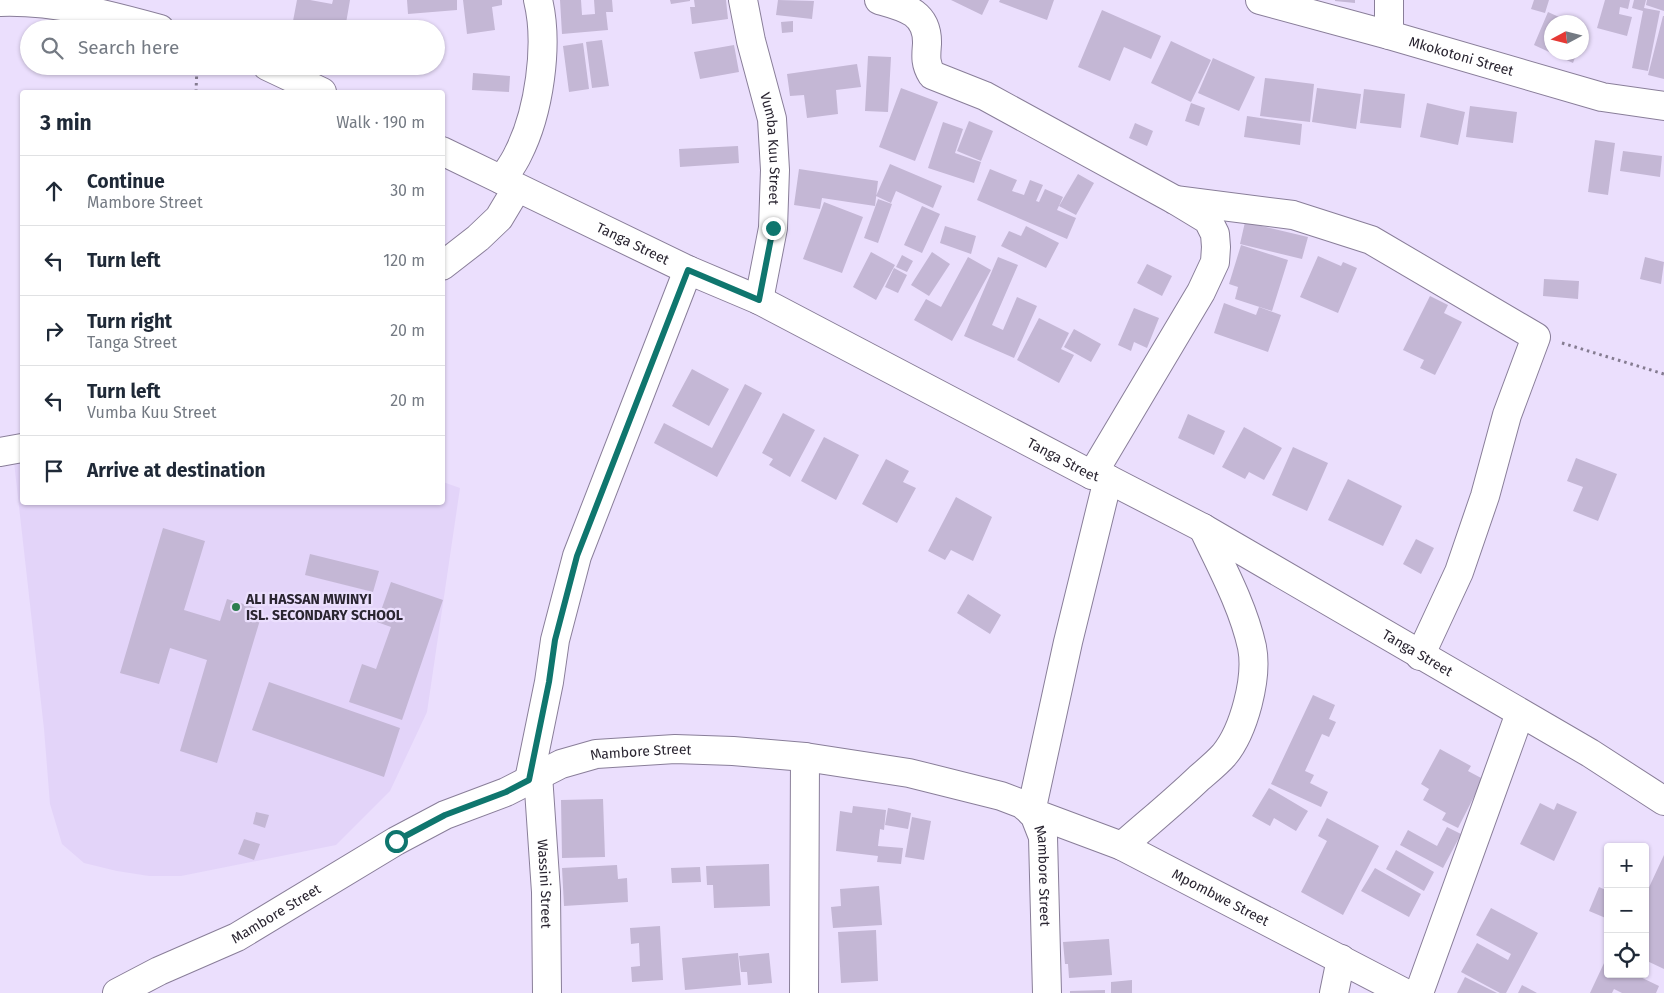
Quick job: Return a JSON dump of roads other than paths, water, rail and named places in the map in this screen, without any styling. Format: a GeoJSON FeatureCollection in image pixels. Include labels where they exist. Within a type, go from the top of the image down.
{"type":"FeatureCollection","features":[{"type":"Feature","properties":{"kind":"street"},"geometry":{"type":"LineString","coordinates":[[445,264],[478,238],[499,218],[518,154],[533,115],[540,83],[542,45],[538,0]]}},
{"type":"Feature","properties":{"kind":"street","name":"Vumba Kuu Street"},"geometry":{"type":"LineString","coordinates":[[744,0],[751,41],[772,119],[775,170],[773,228],[759,300]]}},
{"type":"Feature","properties":{"kind":"street"},"geometry":{"type":"LineString","coordinates":[[879,0],[906,8],[919,16],[925,30],[927,42],[925,54],[927,67],[932,75],[985,96],[1175,200],[1208,220],[1215,234],[1214,262],[1201,292],[1100,477],[1068,642],[1031,812]]}},
{"type":"Feature","properties":{"kind":"street","name":"Mkokotoni Street"},"geometry":{"type":"LineString","coordinates":[[1260,0],[1389,35],[1602,98],[1664,106]]}},
{"type":"Feature","properties":{"kind":"street"},"geometry":{"type":"LineString","coordinates":[[1389,0],[1389,35]]}},
{"type":"Feature","properties":{"kind":"street"},"geometry":{"type":"LineString","coordinates":[[0,2],[40,1],[93,10],[128,20]]}},
{"type":"Feature","properties":{"kind":"street"},"geometry":{"type":"LineString","coordinates":[[286,75],[318,90]]}},
{"type":"Feature","properties":{"kind":"street","name":"Tanga Street"},"geometry":{"type":"LineString","coordinates":[[445,152],[688,270],[759,300],[1100,477],[1203,528],[1420,656],[1590,753],[1664,801]]}},
{"type":"Feature","properties":{"kind":"street"},"geometry":{"type":"LineString","coordinates":[[1175,200],[1293,216],[1372,240],[1536,336],[1507,415],[1485,496],[1459,572],[1420,656]]}},
{"type":"Feature","properties":{"kind":"street","name":"Wassini Street"},"geometry":{"type":"LineString","coordinates":[[547,993],[546,892],[534,778],[555,640],[577,556],[688,270]]}},
{"type":"Feature","properties":{"kind":"street"},"geometry":{"type":"LineString","coordinates":[[0,452],[20,448]]}},
{"type":"Feature","properties":{"kind":"street"},"geometry":{"type":"LineString","coordinates":[[1122,846],[1184,793],[1224,755],[1238,732],[1252,688],[1254,665],[1252,647],[1242,613],[1203,528]]}},
{"type":"Feature","properties":{"kind":"street"},"geometry":{"type":"LineString","coordinates":[[1419,993],[1520,713]]}},
{"type":"Feature","properties":{"kind":"street","name":"Mambore Street"},"geometry":{"type":"LineString","coordinates":[[117,993],[237,937],[396,841],[445,815],[506,792],[560,764],[596,754],[675,748],[805,757],[918,776],[1001,796],[1022,804],[1037,820],[1043,837],[1047,993]]}},
{"type":"Feature","properties":{"kind":"street"},"geometry":{"type":"LineString","coordinates":[[804,993],[805,757]]}},
{"type":"Feature","properties":{"kind":"street","name":"Mpombwe Street"},"geometry":{"type":"LineString","coordinates":[[1031,812],[1122,846],[1405,993]]}},
{"type":"Feature","properties":{"kind":"street"},"geometry":{"type":"LineString","coordinates":[[1334,993],[1342,959]]}},
{"type":"Feature","properties":{"kind":"place","name":"ALI HASSAN MWINYI ISL. SECONDARY SCHOOL"},"geometry":{"type":"Point","coordinates":[236,607]}}]}
